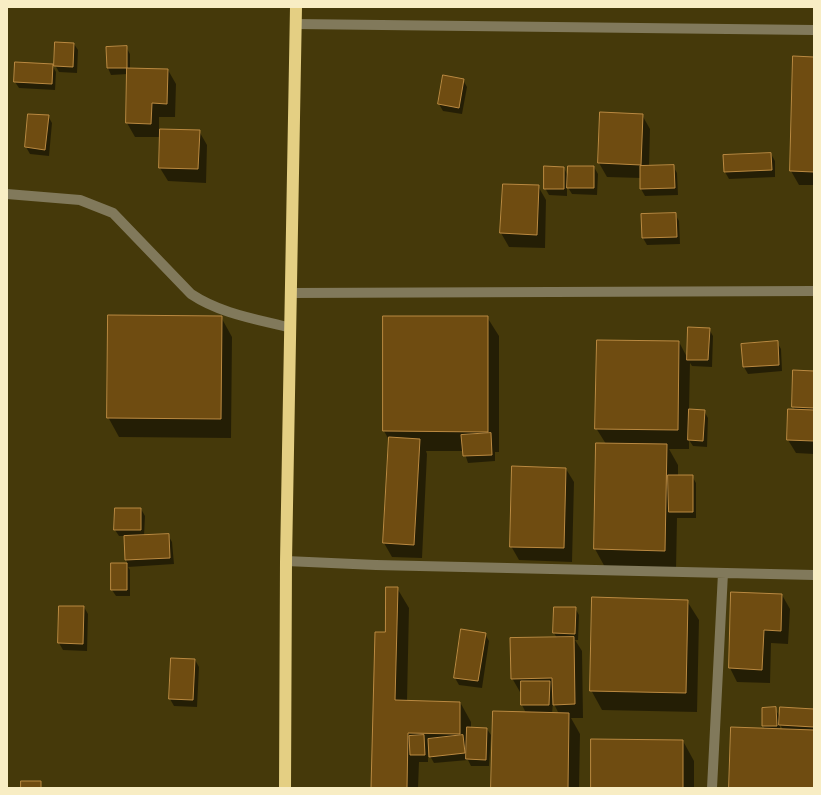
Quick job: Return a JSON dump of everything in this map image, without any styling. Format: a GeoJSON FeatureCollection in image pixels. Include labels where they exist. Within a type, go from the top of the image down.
{"type":"FeatureCollection","features":[{"type":"Feature","properties":{"kind":"highway"},"geometry":{"type":"LineString","coordinates":[[285,788],[286,561],[296,7]]}},
{"type":"Feature","properties":{"kind":"street"},"geometry":{"type":"LineString","coordinates":[[295,24],[814,30]]}},
{"type":"Feature","properties":{"kind":"street"},"geometry":{"type":"LineString","coordinates":[[7,194],[80,200],[113,213],[191,294],[201,301],[212,308],[291,328]]}},
{"type":"Feature","properties":{"kind":"street"},"geometry":{"type":"LineString","coordinates":[[291,293],[814,291]]}},
{"type":"Feature","properties":{"kind":"street"},"geometry":{"type":"LineString","coordinates":[[286,561],[376,565],[814,575]]}},
{"type":"Feature","properties":{"kind":"street"},"geometry":{"type":"LineString","coordinates":[[712,788],[723,573]]}},
{"type":"Feature","properties":{"kind":"building"},"geometry":{"type":"Polygon","coordinates":[[[55,42],[74,43],[73,67],[54,66],[55,42]]]}},
{"type":"Feature","properties":{"kind":"building"},"geometry":{"type":"Polygon","coordinates":[[[127,46],[127,68],[107,68],[106,47],[127,46]]]}},
{"type":"Feature","properties":{"kind":"building"},"geometry":{"type":"Polygon","coordinates":[[[793,56],[814,57],[814,172],[790,171],[793,56]]]}},
{"type":"Feature","properties":{"kind":"building"},"geometry":{"type":"Polygon","coordinates":[[[15,62],[53,64],[52,84],[14,82],[15,62]]]}},
{"type":"Feature","properties":{"kind":"building"},"geometry":{"type":"Polygon","coordinates":[[[127,68],[168,69],[167,104],[152,103],[151,124],[126,123],[127,68]]]}},
{"type":"Feature","properties":{"kind":"building"},"geometry":{"type":"Polygon","coordinates":[[[443,75],[464,79],[459,108],[438,104],[443,75]]]}},
{"type":"Feature","properties":{"kind":"building"},"geometry":{"type":"Polygon","coordinates":[[[600,112],[643,114],[641,165],[598,163],[600,112]]]}},
{"type":"Feature","properties":{"kind":"building"},"geometry":{"type":"Polygon","coordinates":[[[28,114],[49,115],[45,150],[25,147],[28,114]]]}},
{"type":"Feature","properties":{"kind":"building"},"geometry":{"type":"Polygon","coordinates":[[[160,129],[200,130],[198,169],[159,168],[160,129]]]}},
{"type":"Feature","properties":{"kind":"building"},"geometry":{"type":"Polygon","coordinates":[[[771,153],[772,170],[724,172],[723,155],[771,153]]]}},
{"type":"Feature","properties":{"kind":"building"},"geometry":{"type":"Polygon","coordinates":[[[674,165],[675,188],[640,189],[640,166],[674,165]]]}},
{"type":"Feature","properties":{"kind":"building"},"geometry":{"type":"Polygon","coordinates":[[[544,166],[564,167],[564,189],[544,189],[544,166]]]}},
{"type":"Feature","properties":{"kind":"building"},"geometry":{"type":"Polygon","coordinates":[[[568,166],[594,166],[594,188],[567,188],[568,166]]]}},
{"type":"Feature","properties":{"kind":"building"},"geometry":{"type":"Polygon","coordinates":[[[503,184],[539,185],[537,235],[500,233],[503,184]]]}},
{"type":"Feature","properties":{"kind":"building"},"geometry":{"type":"Polygon","coordinates":[[[676,213],[677,237],[642,238],[641,214],[676,213]]]}},
{"type":"Feature","properties":{"kind":"building"},"geometry":{"type":"Polygon","coordinates":[[[108,315],[222,316],[221,419],[107,418],[108,315]]]}},
{"type":"Feature","properties":{"kind":"building"},"geometry":{"type":"Polygon","coordinates":[[[383,316],[488,316],[488,432],[383,431],[383,316]]]}},
{"type":"Feature","properties":{"kind":"building"},"geometry":{"type":"Polygon","coordinates":[[[688,327],[710,328],[708,360],[687,360],[688,327]]]}},
{"type":"Feature","properties":{"kind":"building"},"geometry":{"type":"Polygon","coordinates":[[[597,340],[679,341],[678,430],[595,429],[597,340]]]}},
{"type":"Feature","properties":{"kind":"building"},"geometry":{"type":"Polygon","coordinates":[[[778,341],[779,365],[743,367],[741,344],[778,341]]]}},
{"type":"Feature","properties":{"kind":"building"},"geometry":{"type":"Polygon","coordinates":[[[793,370],[814,371],[814,408],[792,407],[793,370]]]}},
{"type":"Feature","properties":{"kind":"building"},"geometry":{"type":"Polygon","coordinates":[[[689,409],[705,410],[703,441],[688,440],[689,409]]]}},
{"type":"Feature","properties":{"kind":"building"},"geometry":{"type":"Polygon","coordinates":[[[788,409],[814,410],[814,441],[787,440],[788,409]]]}},
{"type":"Feature","properties":{"kind":"building"},"geometry":{"type":"Polygon","coordinates":[[[491,433],[492,455],[463,456],[461,435],[491,433]]]}},
{"type":"Feature","properties":{"kind":"building"},"geometry":{"type":"Polygon","coordinates":[[[389,437],[420,439],[414,545],[383,543],[389,437]]]}},
{"type":"Feature","properties":{"kind":"building"},"geometry":{"type":"Polygon","coordinates":[[[596,443],[667,444],[665,551],[594,549],[596,443]]]}},
{"type":"Feature","properties":{"kind":"building"},"geometry":{"type":"Polygon","coordinates":[[[512,466],[566,468],[564,548],[510,547],[512,466]]]}},
{"type":"Feature","properties":{"kind":"building"},"geometry":{"type":"Polygon","coordinates":[[[668,475],[693,475],[693,512],[669,512],[668,475]]]}},
{"type":"Feature","properties":{"kind":"building"},"geometry":{"type":"Polygon","coordinates":[[[115,508],[141,508],[141,530],[114,530],[115,508]]]}},
{"type":"Feature","properties":{"kind":"building"},"geometry":{"type":"Polygon","coordinates":[[[169,534],[170,558],[125,560],[124,536],[169,534]]]}},
{"type":"Feature","properties":{"kind":"building"},"geometry":{"type":"Polygon","coordinates":[[[111,563],[127,563],[127,590],[111,590],[111,563]]]}},
{"type":"Feature","properties":{"kind":"building"},"geometry":{"type":"Polygon","coordinates":[[[386,587],[398,587],[395,700],[460,702],[460,734],[408,733],[407,788],[371,788],[375,632],[385,632],[386,587]]]}},
{"type":"Feature","properties":{"kind":"building"},"geometry":{"type":"Polygon","coordinates":[[[731,592],[782,594],[781,631],[764,630],[762,670],[729,668],[731,592]]]}},
{"type":"Feature","properties":{"kind":"building"},"geometry":{"type":"Polygon","coordinates":[[[592,597],[688,600],[686,693],[590,691],[592,597]]]}},
{"type":"Feature","properties":{"kind":"building"},"geometry":{"type":"Polygon","coordinates":[[[59,606],[84,606],[83,644],[58,643],[59,606]]]}},
{"type":"Feature","properties":{"kind":"building"},"geometry":{"type":"Polygon","coordinates":[[[554,607],[576,607],[575,634],[553,633],[554,607]]]}},
{"type":"Feature","properties":{"kind":"building"},"geometry":{"type":"Polygon","coordinates":[[[461,629],[486,633],[478,681],[454,678],[461,629]]]}},
{"type":"Feature","properties":{"kind":"building"},"geometry":{"type":"Polygon","coordinates":[[[574,637],[575,704],[553,705],[552,678],[511,679],[510,638],[574,637]]]}},
{"type":"Feature","properties":{"kind":"building"},"geometry":{"type":"Polygon","coordinates":[[[171,658],[195,659],[193,700],[169,699],[171,658]]]}},
{"type":"Feature","properties":{"kind":"building"},"geometry":{"type":"Polygon","coordinates":[[[521,681],[550,681],[549,705],[521,705],[521,681]]]}},
{"type":"Feature","properties":{"kind":"building"},"geometry":{"type":"Polygon","coordinates":[[[776,707],[777,726],[762,726],[762,708],[776,707]]]}},
{"type":"Feature","properties":{"kind":"building"},"geometry":{"type":"Polygon","coordinates":[[[780,707],[814,709],[814,727],[779,725],[780,707]]]}},
{"type":"Feature","properties":{"kind":"building"},"geometry":{"type":"Polygon","coordinates":[[[493,711],[569,713],[568,788],[491,788],[493,711]]]}},
{"type":"Feature","properties":{"kind":"building"},"geometry":{"type":"Polygon","coordinates":[[[467,727],[487,728],[486,760],[466,759],[467,727]]]}},
{"type":"Feature","properties":{"kind":"building"},"geometry":{"type":"Polygon","coordinates":[[[731,727],[814,730],[814,788],[729,788],[731,727]]]}},
{"type":"Feature","properties":{"kind":"building"},"geometry":{"type":"Polygon","coordinates":[[[424,735],[425,755],[410,755],[409,736],[424,735]]]}},
{"type":"Feature","properties":{"kind":"building"},"geometry":{"type":"Polygon","coordinates":[[[463,735],[465,753],[429,757],[428,739],[463,735]]]}},
{"type":"Feature","properties":{"kind":"building"},"geometry":{"type":"Polygon","coordinates":[[[591,739],[683,740],[683,788],[591,788],[591,739]]]}},
{"type":"Feature","properties":{"kind":"building"},"geometry":{"type":"Polygon","coordinates":[[[21,781],[41,781],[41,788],[21,788],[21,781]]]}}]}
